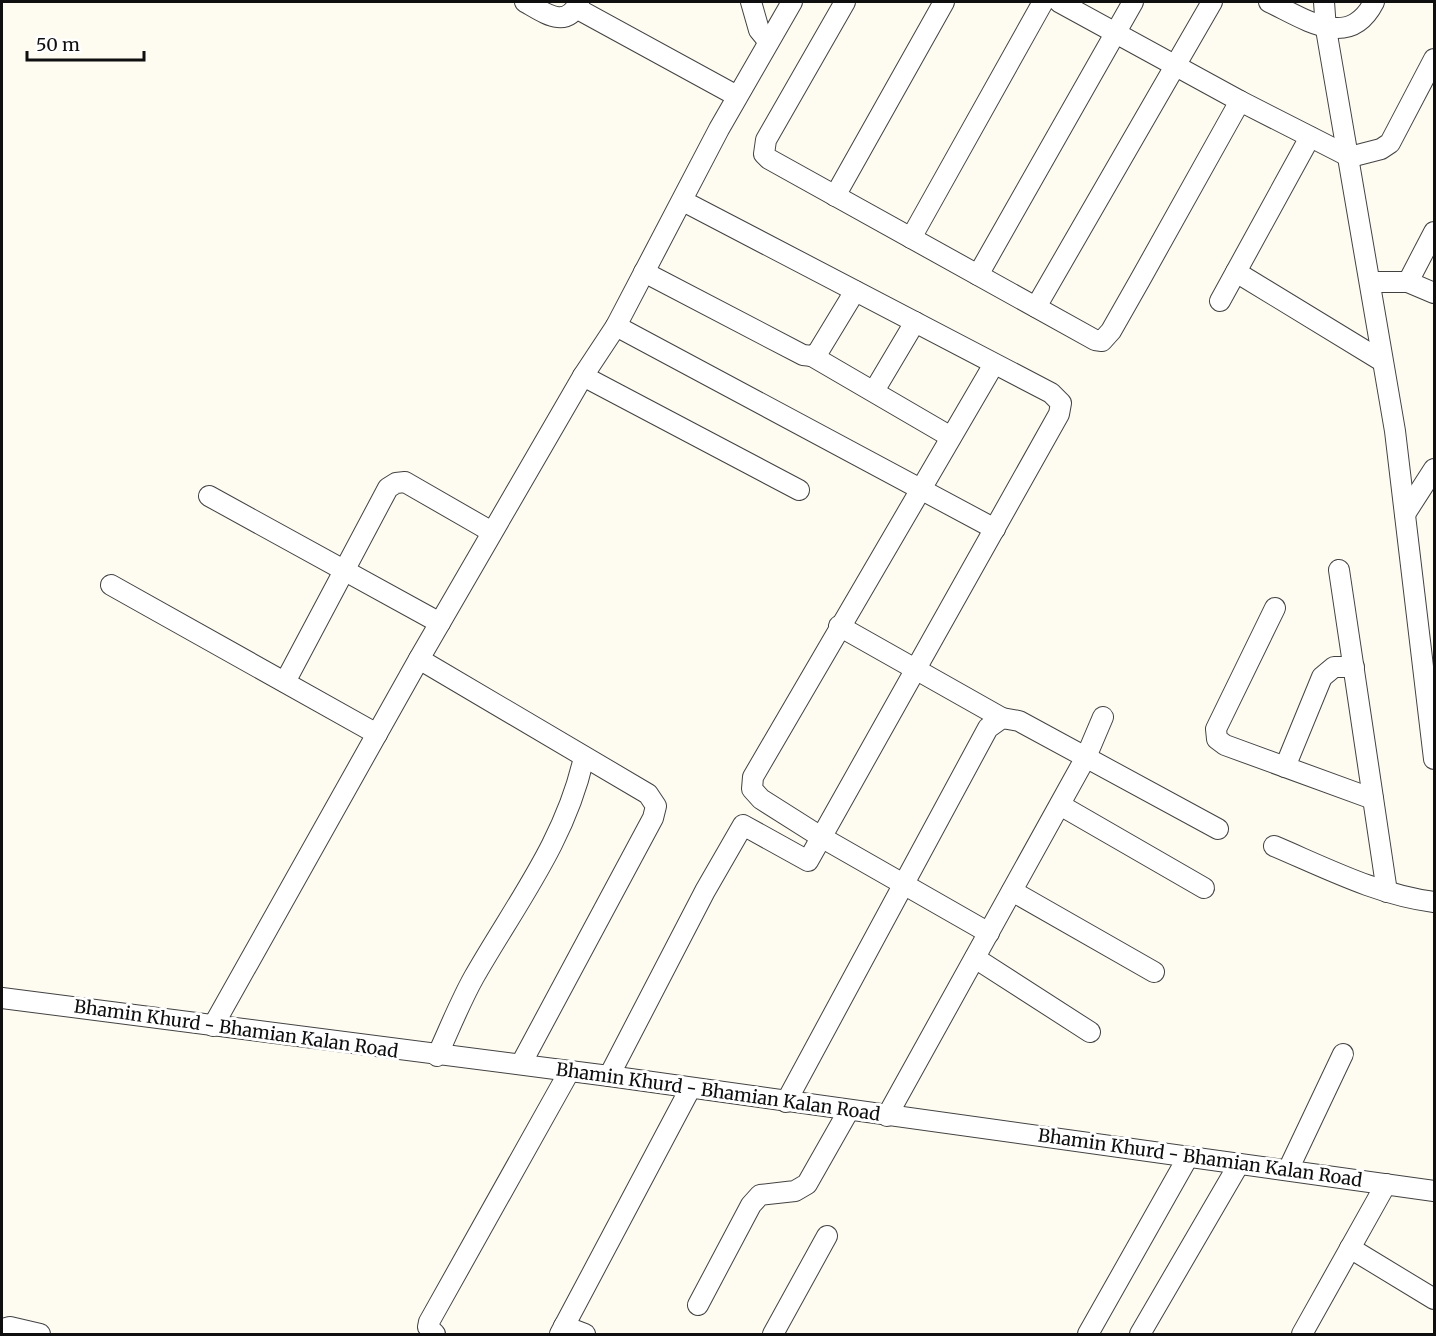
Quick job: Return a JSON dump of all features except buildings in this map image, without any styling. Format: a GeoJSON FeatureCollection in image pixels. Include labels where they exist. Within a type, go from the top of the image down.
{"type":"FeatureCollection","features":[{"type":"Feature","properties":{"kind":"street"},"geometry":{"type":"LineString","coordinates":[[525,2],[562,19],[578,5],[737,96]]}},
{"type":"Feature","properties":{"kind":"street"},"geometry":{"type":"LineString","coordinates":[[751,2],[759,30],[768,41]]}},
{"type":"Feature","properties":{"kind":"street"},"geometry":{"type":"LineString","coordinates":[[213,1026],[492,532],[583,376],[616,326],[737,96],[792,2]]}},
{"type":"Feature","properties":{"kind":"street"},"geometry":{"type":"LineString","coordinates":[[845,2],[763,148],[769,159],[1095,340],[1102,341],[1107,338],[1240,101]]}},
{"type":"Feature","properties":{"kind":"street"},"geometry":{"type":"LineString","coordinates":[[836,196],[944,2]]}},
{"type":"Feature","properties":{"kind":"street"},"geometry":{"type":"LineString","coordinates":[[911,238],[1043,2]]}},
{"type":"Feature","properties":{"kind":"street"},"geometry":{"type":"LineString","coordinates":[[1059,2],[1117,31],[1240,101],[1350,157],[1381,149],[1390,143],[1434,59]]}},
{"type":"Feature","properties":{"kind":"street"},"geometry":{"type":"LineString","coordinates":[[978,275],[1133,2]]}},
{"type":"Feature","properties":{"kind":"street"},"geometry":{"type":"LineString","coordinates":[[1036,307],[1212,2]]}},
{"type":"Feature","properties":{"kind":"street"},"geometry":{"type":"LineString","coordinates":[[1269,2],[1326,29],[1358,24],[1365,18],[1374,2]]}},
{"type":"Feature","properties":{"kind":"street"},"geometry":{"type":"LineString","coordinates":[[1324,2],[1326,29],[1350,157],[1395,431],[1434,759]]}},
{"type":"Feature","properties":{"kind":"street"},"geometry":{"type":"LineString","coordinates":[[1220,301],[1311,137]]}},
{"type":"Feature","properties":{"kind":"street"},"geometry":{"type":"LineString","coordinates":[[609,1076],[705,891],[743,825],[808,861],[1059,414],[1061,403],[1051,393],[683,201]]}},
{"type":"Feature","properties":{"kind":"street"},"geometry":{"type":"LineString","coordinates":[[1408,282],[1434,232]]}},
{"type":"Feature","properties":{"kind":"street"},"geometry":{"type":"LineString","coordinates":[[644,272],[803,355],[812,356],[951,436]]}},
{"type":"Feature","properties":{"kind":"street"},"geometry":{"type":"LineString","coordinates":[[1236,272],[1382,362]]}},
{"type":"Feature","properties":{"kind":"street"},"geometry":{"type":"LineString","coordinates":[[1370,282],[1408,282],[1434,293]]}},
{"type":"Feature","properties":{"kind":"street"},"geometry":{"type":"LineString","coordinates":[[812,356],[818,352],[855,291]]}},
{"type":"Feature","properties":{"kind":"street"},"geometry":{"type":"LineString","coordinates":[[874,392],[915,322]]}},
{"type":"Feature","properties":{"kind":"street"},"geometry":{"type":"LineString","coordinates":[[616,326],[995,529]]}},
{"type":"Feature","properties":{"kind":"street"},"geometry":{"type":"LineString","coordinates":[[989,933],[820,837],[761,799],[752,789],[753,777],[920,487],[994,364]]}},
{"type":"Feature","properties":{"kind":"street"},"geometry":{"type":"LineString","coordinates":[[583,376],[799,490]]}},
{"type":"Feature","properties":{"kind":"street"},"geometry":{"type":"LineString","coordinates":[[1405,514],[1434,469]]}},
{"type":"Feature","properties":{"kind":"street"},"geometry":{"type":"LineString","coordinates":[[285,682],[388,488],[396,483],[405,482],[492,532]]}},
{"type":"Feature","properties":{"kind":"street"},"geometry":{"type":"LineString","coordinates":[[209,496],[440,623]]}},
{"type":"Feature","properties":{"kind":"street"},"geometry":{"type":"LineString","coordinates":[[1339,570],[1387,892]]}},
{"type":"Feature","properties":{"kind":"street"},"geometry":{"type":"LineString","coordinates":[[111,585],[377,734]]}},
{"type":"Feature","properties":{"kind":"street"},"geometry":{"type":"LineString","coordinates":[[1275,608],[1216,729],[1217,740],[1225,745],[1373,799]]}},
{"type":"Feature","properties":{"kind":"street"},"geometry":{"type":"LineString","coordinates":[[839,626],[1002,718],[1019,721],[1218,829]]}},
{"type":"Feature","properties":{"kind":"street"},"geometry":{"type":"LineString","coordinates":[[419,659],[648,794],[656,806],[653,818],[521,1065]]}},
{"type":"Feature","properties":{"kind":"street"},"geometry":{"type":"LineString","coordinates":[[1285,767],[1322,677],[1334,667],[1354,667]]}},
{"type":"Feature","properties":{"kind":"street"},"geometry":{"type":"LineString","coordinates":[[1424,689],[1434,670]]}},
{"type":"Feature","properties":{"kind":"street"},"geometry":{"type":"LineString","coordinates":[[887,1116],[1086,757],[1103,717]]}},
{"type":"Feature","properties":{"kind":"street"},"geometry":{"type":"LineString","coordinates":[[786,1102],[988,728],[1002,718]]}},
{"type":"Feature","properties":{"kind":"street"},"geometry":{"type":"LineString","coordinates":[[437,1056],[474,977],[562,828],[578,787],[584,758]]}},
{"type":"Feature","properties":{"kind":"street"},"geometry":{"type":"LineString","coordinates":[[1060,805],[1204,888]]}},
{"type":"Feature","properties":{"kind":"street"},"geometry":{"type":"LineString","coordinates":[[1274,846],[1406,899],[1434,902]]}},
{"type":"Feature","properties":{"kind":"street"},"geometry":{"type":"LineString","coordinates":[[1012,891],[1154,972]]}},
{"type":"Feature","properties":{"kind":"street"},"geometry":{"type":"LineString","coordinates":[[975,958],[1090,1032]]}},
{"type":"Feature","properties":{"kind":"street","name":"Bhamin Khurd - Bhamian Kalan Road"},"geometry":{"type":"LineString","coordinates":[[2,998],[437,1056],[609,1076],[1434,1191]]}},
{"type":"Feature","properties":{"kind":"street"},"geometry":{"type":"LineString","coordinates":[[1288,1170],[1343,1054]]}},
{"type":"Feature","properties":{"kind":"street"},"geometry":{"type":"LineString","coordinates":[[435,1335],[428,1328],[429,1322],[568,1072]]}},
{"type":"Feature","properties":{"kind":"street"},"geometry":{"type":"LineString","coordinates":[[585,1335],[562,1330],[690,1089]]}},
{"type":"Feature","properties":{"kind":"street"},"geometry":{"type":"LineString","coordinates":[[698,1305],[751,1205],[760,1195],[795,1191],[807,1184],[849,1110]]}},
{"type":"Feature","properties":{"kind":"street"},"geometry":{"type":"LineString","coordinates":[[1088,1335],[1188,1157]]}},
{"type":"Feature","properties":{"kind":"street"},"geometry":{"type":"LineString","coordinates":[[1140,1335],[1239,1164]]}},
{"type":"Feature","properties":{"kind":"street"},"geometry":{"type":"LineString","coordinates":[[1305,1334],[1386,1184]]}},
{"type":"Feature","properties":{"kind":"street"},"geometry":{"type":"LineString","coordinates":[[773,1335],[827,1236]]}},
{"type":"Feature","properties":{"kind":"street"},"geometry":{"type":"LineString","coordinates":[[1350,1248],[1434,1299]]}},
{"type":"Feature","properties":{"kind":"street"},"geometry":{"type":"LineString","coordinates":[[2,1329],[10,1327],[40,1335]]}}]}
